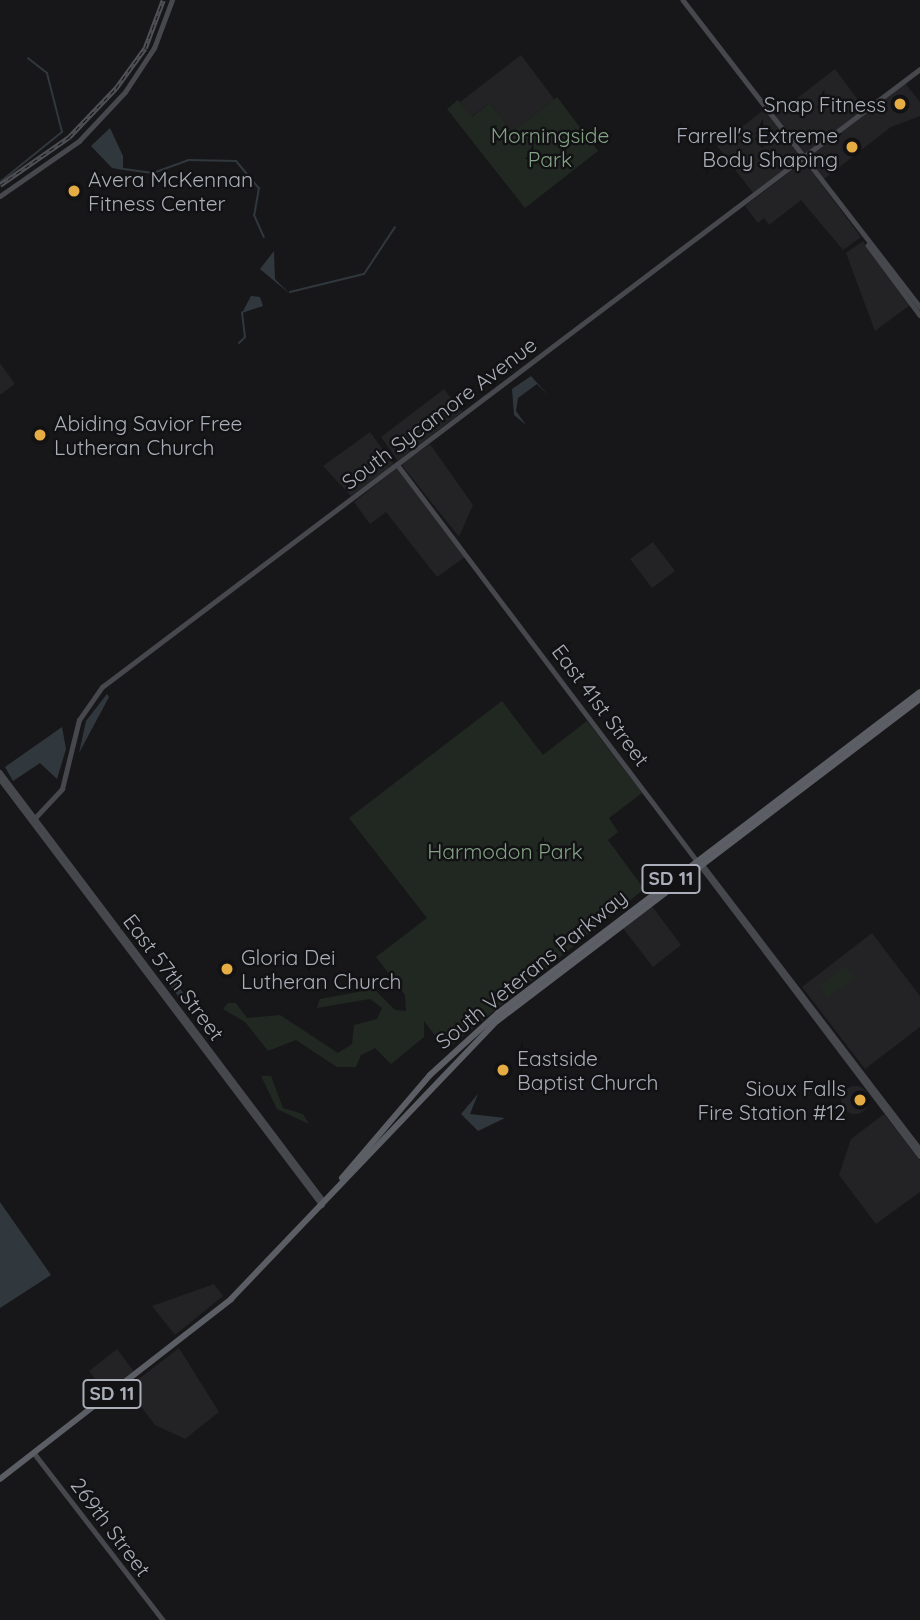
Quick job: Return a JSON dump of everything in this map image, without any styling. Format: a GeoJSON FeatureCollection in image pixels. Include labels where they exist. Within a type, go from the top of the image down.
{"type":"FeatureCollection","features":[{"type":"Feature","properties":{"kind":"highway","name":"South Veterans Parkway"},"geometry":{"type":"LineString","coordinates":[[322,1203],[486,1031],[700,861],[920,692]]}},
{"type":"Feature","properties":{"kind":"highway","name":"South Veterans Parkway"},"geometry":{"type":"LineString","coordinates":[[700,861],[920,699]]}},
{"type":"Feature","properties":{"kind":"highway","name":"SD 11"},"geometry":{"type":"LineString","coordinates":[[0,1479],[179,1343],[288,1242],[322,1203]]}},
{"type":"Feature","properties":{"kind":"main road"},"geometry":{"type":"LineString","coordinates":[[0,196],[79,141],[125,92],[154,48],[172,0]]}},
{"type":"Feature","properties":{"kind":"main road"},"geometry":{"type":"LineString","coordinates":[[684,0],[920,307]]}},
{"type":"Feature","properties":{"kind":"main road","name":"South Sycamore Avenue"},"geometry":{"type":"LineString","coordinates":[[33,820],[63,787],[77,724],[99,690],[920,69]]}},
{"type":"Feature","properties":{"kind":"main road"},"geometry":{"type":"LineString","coordinates":[[864,237],[920,315]]}},
{"type":"Feature","properties":{"kind":"main road","name":"East 41st Street"},"geometry":{"type":"LineString","coordinates":[[398,463],[920,1149]]}},
{"type":"Feature","properties":{"kind":"main road","name":"East 57th Street"},"geometry":{"type":"LineString","coordinates":[[0,772],[33,820]]}},
{"type":"Feature","properties":{"kind":"main road","name":"East 57th Street"},"geometry":{"type":"LineString","coordinates":[[0,779],[322,1203]]}},
{"type":"Feature","properties":{"kind":"main road","name":"East 41st Street"},"geometry":{"type":"LineString","coordinates":[[700,861],[920,1156]]}},
{"type":"Feature","properties":{"kind":"main road","name":"269th Street"},"geometry":{"type":"LineString","coordinates":[[34,1453],[163,1620]]}},
{"type":"Feature","properties":{"kind":"shaded area"},"geometry":{"type":"Polygon","coordinates":[[[521,55],[554,99],[512,132],[490,103],[471,117],[460,102],[521,55]]]}},
{"type":"Feature","properties":{"kind":"shaded area"},"geometry":{"type":"Polygon","coordinates":[[[835,69],[865,109],[804,155],[774,116],[835,69]]]}},
{"type":"Feature","properties":{"kind":"shaded area"},"geometry":{"type":"Polygon","coordinates":[[[905,83],[920,102],[920,116],[891,127],[824,179],[807,157],[905,83]]]}},
{"type":"Feature","properties":{"kind":"shaded area"},"geometry":{"type":"Polygon","coordinates":[[[765,109],[801,157],[753,193],[717,146],[765,109]]]}},
{"type":"Feature","properties":{"kind":"shaded area"},"geometry":{"type":"Polygon","coordinates":[[[110,128],[123,156],[123,170],[112,168],[91,146],[110,128]]]}},
{"type":"Feature","properties":{"kind":"shaded area"},"geometry":{"type":"Polygon","coordinates":[[[804,161],[861,237],[843,250],[801,200],[769,225],[764,218],[758,223],[745,206],[804,161]]]}},
{"type":"Feature","properties":{"kind":"shaded area"},"geometry":{"type":"Polygon","coordinates":[[[863,241],[910,305],[875,331],[846,253],[863,241]]]}},
{"type":"Feature","properties":{"kind":"shaded area"},"geometry":{"type":"Polygon","coordinates":[[[274,251],[275,279],[290,294],[260,269],[274,251]]]}},
{"type":"Feature","properties":{"kind":"shaded area"},"geometry":{"type":"Polygon","coordinates":[[[251,296],[260,297],[263,306],[242,313],[251,296]]]}},
{"type":"Feature","properties":{"kind":"shaded area"},"geometry":{"type":"Polygon","coordinates":[[[0,363],[15,384],[0,395],[0,363]]]}},
{"type":"Feature","properties":{"kind":"shaded area"},"geometry":{"type":"Polygon","coordinates":[[[531,376],[548,395],[537,384],[518,398],[516,411],[526,425],[514,415],[512,389],[531,376]]]}},
{"type":"Feature","properties":{"kind":"shaded area"},"geometry":{"type":"Polygon","coordinates":[[[444,389],[462,412],[398,461],[381,437],[444,389]]]}},
{"type":"Feature","properties":{"kind":"shaded area"},"geometry":{"type":"Polygon","coordinates":[[[370,432],[394,465],[351,496],[323,466],[370,432]]]}},
{"type":"Feature","properties":{"kind":"shaded area"},"geometry":{"type":"Polygon","coordinates":[[[430,444],[473,505],[459,537],[401,464],[430,444]]]}},
{"type":"Feature","properties":{"kind":"shaded area"},"geometry":{"type":"Polygon","coordinates":[[[397,468],[465,557],[437,577],[386,512],[370,524],[354,502],[397,468]]]}},
{"type":"Feature","properties":{"kind":"shaded area"},"geometry":{"type":"Polygon","coordinates":[[[653,542],[675,571],[652,588],[630,559],[653,542]]]}},
{"type":"Feature","properties":{"kind":"shaded area"},"geometry":{"type":"Polygon","coordinates":[[[107,694],[109,697],[79,753],[86,721],[107,694]]]}},
{"type":"Feature","properties":{"kind":"shaded area"},"geometry":{"type":"Polygon","coordinates":[[[62,727],[66,749],[57,779],[40,763],[13,781],[5,767],[62,727]]]}},
{"type":"Feature","properties":{"kind":"shaded area"},"geometry":{"type":"Polygon","coordinates":[[[651,905],[681,945],[653,967],[622,927],[651,905]]]}},
{"type":"Feature","properties":{"kind":"shaded area"},"geometry":{"type":"Polygon","coordinates":[[[872,933],[920,996],[920,1027],[865,1069],[802,987],[872,933]]]}},
{"type":"Feature","properties":{"kind":"shaded area"},"geometry":{"type":"Polygon","coordinates":[[[172,975],[192,1008],[190,1012],[166,980],[172,975]]]}},
{"type":"Feature","properties":{"kind":"shaded area"},"geometry":{"type":"Polygon","coordinates":[[[855,1086],[865,1090],[869,1100],[865,1110],[855,1114],[845,1110],[841,1100],[845,1090],[855,1086]]]}},
{"type":"Feature","properties":{"kind":"shaded area"},"geometry":{"type":"Polygon","coordinates":[[[478,1094],[470,1114],[505,1118],[478,1131],[461,1114],[478,1094]]]}},
{"type":"Feature","properties":{"kind":"shaded area"},"geometry":{"type":"Polygon","coordinates":[[[884,1114],[920,1161],[920,1192],[876,1224],[839,1175],[851,1139],[884,1114]]]}},
{"type":"Feature","properties":{"kind":"shaded area"},"geometry":{"type":"Polygon","coordinates":[[[0,1202],[51,1275],[0,1308],[0,1202]]]}},
{"type":"Feature","properties":{"kind":"shaded area"},"geometry":{"type":"Polygon","coordinates":[[[214,1284],[223,1296],[175,1335],[152,1306],[214,1284]]]}},
{"type":"Feature","properties":{"kind":"shaded area"},"geometry":{"type":"Polygon","coordinates":[[[179,1348],[219,1412],[185,1439],[155,1425],[127,1388],[179,1348]]]}},
{"type":"Feature","properties":{"kind":"shaded area"},"geometry":{"type":"Polygon","coordinates":[[[117,1349],[135,1373],[107,1395],[89,1371],[117,1349]]]}},
{"type":"Feature","properties":{"kind":"green space","name":"Morningside Park"},"geometry":{"type":"Polygon","coordinates":[[[557,97],[598,151],[525,208],[447,109],[458,100],[472,117],[490,103],[512,132],[557,97]]]}},
{"type":"Feature","properties":{"kind":"green space","name":"Harmodon Park"},"geometry":{"type":"Polygon","coordinates":[[[502,701],[543,755],[587,721],[642,793],[609,818],[618,832],[608,840],[644,889],[446,1050],[424,1021],[424,1037],[391,1064],[375,1048],[361,1055],[356,1067],[337,1067],[296,1040],[268,1051],[245,1022],[223,1009],[228,1003],[236,1003],[247,1018],[280,1015],[338,1053],[352,1044],[354,1025],[377,1019],[382,1008],[370,999],[317,1008],[320,999],[374,989],[395,1010],[406,1011],[405,995],[376,957],[427,918],[349,818],[502,701]]]}},
{"type":"Feature","properties":{"kind":"green space"},"geometry":{"type":"Polygon","coordinates":[[[846,965],[855,978],[828,998],[819,986],[846,965]]]}},
{"type":"Feature","properties":{"kind":"green space"},"geometry":{"type":"Polygon","coordinates":[[[261,1076],[271,1076],[283,1108],[303,1114],[309,1124],[277,1109],[261,1076]]]}},
{"type":"Feature","properties":{"kind":"waterway"},"geometry":{"type":"LineString","coordinates":[[0,182],[62,132],[47,73],[28,58]]}},
{"type":"Feature","properties":{"kind":"waterway"},"geometry":{"type":"LineString","coordinates":[[124,169],[153,173],[189,160],[236,161],[259,188],[254,215],[264,237]]}},
{"type":"Feature","properties":{"kind":"waterway"},"geometry":{"type":"LineString","coordinates":[[290,292],[364,274],[395,227]]}},
{"type":"Feature","properties":{"kind":"waterway"},"geometry":{"type":"LineString","coordinates":[[239,343],[245,337],[242,312]]}},
{"type":"Feature","properties":{"kind":"railway"},"geometry":{"type":"LineString","coordinates":[[0,185],[69,137],[116,88],[145,48],[163,0]]}},
{"type":"Feature","properties":{"kind":"place","name":"Snap Fitness"},"geometry":{"type":"Point","coordinates":[900,104]}},
{"type":"Feature","properties":{"kind":"place","name":"Farrell's Extreme Body Shaping"},"geometry":{"type":"Point","coordinates":[852,147]}},
{"type":"Feature","properties":{"kind":"place","name":"Avera McKennan Fitness Center"},"geometry":{"type":"Point","coordinates":[74,191]}},
{"type":"Feature","properties":{"kind":"place","name":"Abiding Savior Free Lutheran Church"},"geometry":{"type":"Point","coordinates":[40,435]}},
{"type":"Feature","properties":{"kind":"place","name":"Gloria Dei Lutheran Church"},"geometry":{"type":"Point","coordinates":[227,969]}},
{"type":"Feature","properties":{"kind":"place","name":"Eastside Baptist Church"},"geometry":{"type":"Point","coordinates":[503,1070]}},
{"type":"Feature","properties":{"kind":"place","name":"Sioux Falls Fire Station #12"},"geometry":{"type":"Point","coordinates":[860,1100]}}]}
